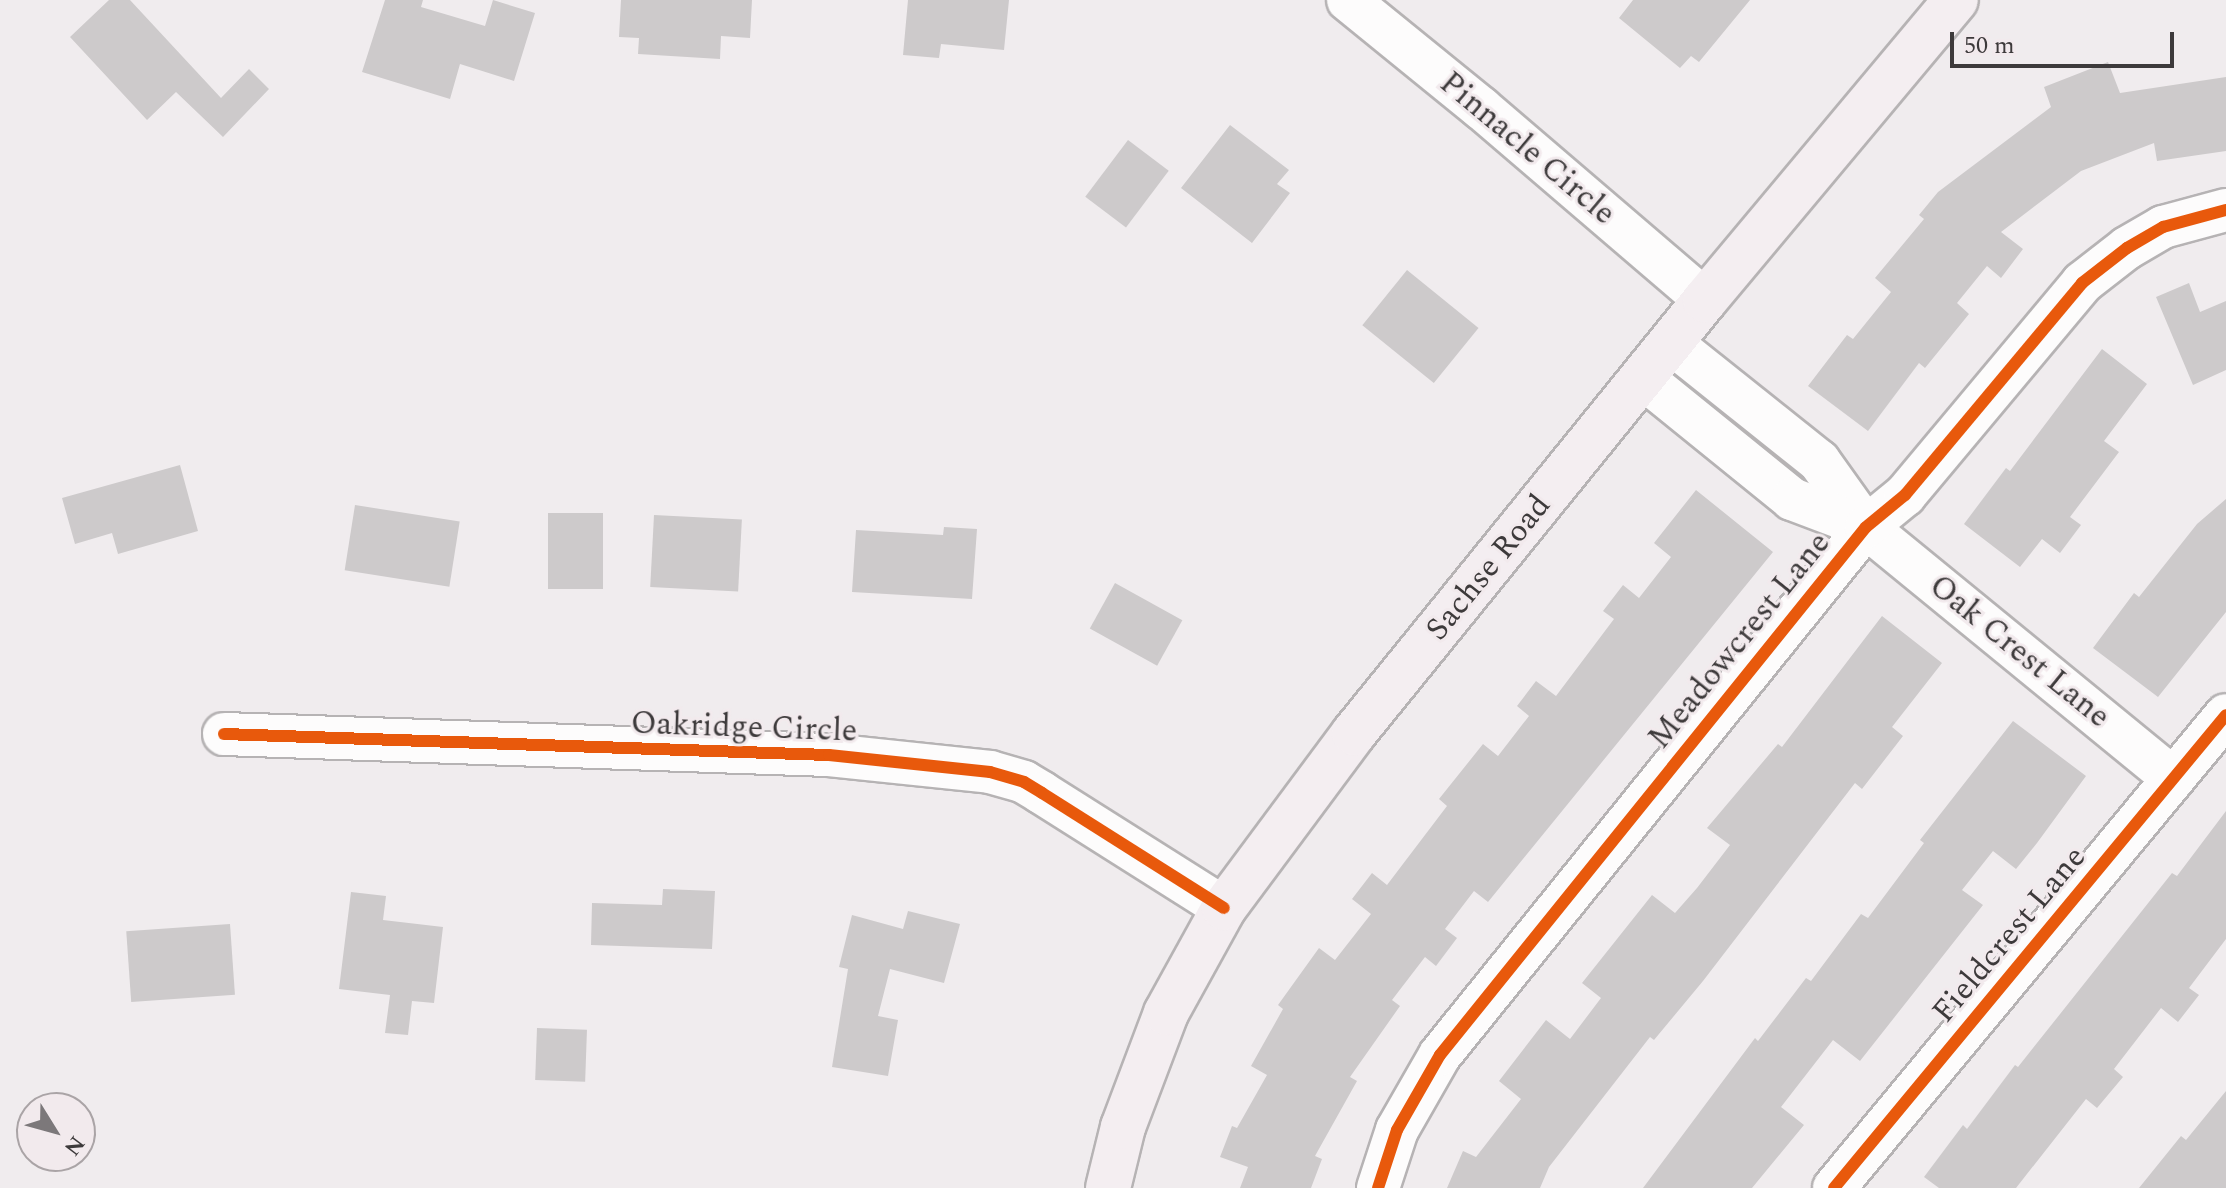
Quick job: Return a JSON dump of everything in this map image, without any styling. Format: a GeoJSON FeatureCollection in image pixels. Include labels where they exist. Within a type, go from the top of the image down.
{"type":"FeatureCollection","features":[{"type":"Feature","properties":{"kind":"main road","name":"Sachse Road"},"geometry":{"type":"LineString","coordinates":[[1108,1188],[1123,1127],[1166,1013],[1224,908],[1354,733],[1705,300],[1956,0]]}},
{"type":"Feature","properties":{"kind":"street","name":"Pinnacle Circle"},"geometry":{"type":"LineString","coordinates":[[1348,0],[1481,108],[1705,300]]}},
{"type":"Feature","properties":{"kind":"street","name":"Meadowcrest Lane"},"geometry":{"type":"LineString","coordinates":[[1378,1188],[1397,1130],[1440,1055],[1866,527],[1905,495],[2082,283],[2127,248],[2163,227],[2226,210]]}},
{"type":"Feature","properties":{"kind":"street","name":"Oak Crest Lane"},"geometry":{"type":"LineString","coordinates":[[1671,343],[1819,461],[1866,527],[2173,778]]}},
{"type":"Feature","properties":{"kind":"street","name":"Oak Crest Lane"},"geometry":{"type":"LineString","coordinates":[[1644,379],[1792,499],[1866,527]]}},
{"type":"Feature","properties":{"kind":"street","name":"Fieldcrest Lane"},"geometry":{"type":"LineString","coordinates":[[1834,1188],[2226,715]]}},
{"type":"Feature","properties":{"kind":"street","name":"Oakridge Circle"},"geometry":{"type":"LineString","coordinates":[[224,734],[829,755],[990,772],[1024,782],[1224,908]]}},
{"type":"Feature","properties":{"kind":"building"},"geometry":{"type":"Polygon","coordinates":[[[109,0],[130,0],[221,98],[249,69],[269,89],[223,137],[176,92],[147,120],[70,37],[109,0]]]}},
{"type":"Feature","properties":{"kind":"building"},"geometry":{"type":"Polygon","coordinates":[[[385,0],[423,0],[421,7],[485,26],[493,0],[535,13],[514,81],[460,64],[450,99],[362,72],[385,0]]]}},
{"type":"Feature","properties":{"kind":"building"},"geometry":{"type":"Polygon","coordinates":[[[621,0],[752,0],[750,38],[721,36],[720,59],[638,54],[639,38],[619,37],[621,0]]]}},
{"type":"Feature","properties":{"kind":"building"},"geometry":{"type":"Polygon","coordinates":[[[908,0],[1009,0],[1004,50],[941,44],[939,58],[903,55],[908,0]]]}},
{"type":"Feature","properties":{"kind":"building"},"geometry":{"type":"Polygon","coordinates":[[[1633,0],[1750,0],[1699,62],[1691,56],[1680,68],[1619,18],[1633,0]]]}},
{"type":"Feature","properties":{"kind":"building"},"geometry":{"type":"Polygon","coordinates":[[[2108,62],[2120,93],[2226,77],[2226,151],[2157,161],[2154,143],[2081,171],[2001,232],[2023,249],[2001,278],[1987,266],[1957,303],[1969,314],[1925,368],[1919,363],[1868,431],[1808,386],[1847,335],[1853,339],[1891,292],[1875,278],[1924,219],[1919,215],[1938,192],[2051,107],[2044,87],[2108,62]]]}},
{"type":"Feature","properties":{"kind":"building"},"geometry":{"type":"Polygon","coordinates":[[[1230,125],[1289,170],[1277,184],[1290,193],[1252,243],[1181,188],[1230,125]]]}},
{"type":"Feature","properties":{"kind":"building"},"geometry":{"type":"Polygon","coordinates":[[[1128,140],[1169,171],[1126,227],[1085,197],[1128,140]]]}},
{"type":"Feature","properties":{"kind":"building"},"geometry":{"type":"Polygon","coordinates":[[[1407,270],[1478,328],[1434,383],[1362,325],[1407,270]]]}},
{"type":"Feature","properties":{"kind":"building"},"geometry":{"type":"Polygon","coordinates":[[[2189,283],[2200,312],[2226,301],[2226,370],[2193,385],[2156,297],[2189,283]]]}},
{"type":"Feature","properties":{"kind":"building"},"geometry":{"type":"Polygon","coordinates":[[[2102,349],[2147,384],[2104,441],[2119,452],[2070,517],[2081,525],[2060,553],[2042,539],[2020,567],[1964,524],[2006,468],[2010,471],[2102,349]]]}},
{"type":"Feature","properties":{"kind":"building"},"geometry":{"type":"Polygon","coordinates":[[[180,465],[198,531],[118,554],[112,533],[75,544],[62,498],[180,465]]]}},
{"type":"Feature","properties":{"kind":"building"},"geometry":{"type":"Polygon","coordinates":[[[1696,490],[1773,552],[1488,902],[1474,891],[1445,929],[1457,938],[1436,966],[1425,957],[1392,1000],[1400,1006],[1350,1077],[1357,1081],[1315,1156],[1322,1159],[1311,1188],[1240,1188],[1248,1167],[1220,1157],[1232,1126],[1237,1128],[1267,1075],[1251,1066],[1283,1009],[1278,1005],[1319,948],[1335,960],[1371,914],[1352,899],[1372,873],[1387,885],[1447,806],[1439,799],[1483,744],[1498,756],[1529,716],[1517,706],[1536,681],[1556,696],[1614,619],[1603,611],[1623,585],[1639,598],[1671,557],[1654,543],[1696,490]]]}},
{"type":"Feature","properties":{"kind":"building"},"geometry":{"type":"Polygon","coordinates":[[[2226,499],[2226,612],[2158,697],[2093,648],[2134,593],[2139,597],[2197,524],[2226,499]]]}},
{"type":"Feature","properties":{"kind":"building"},"geometry":{"type":"Polygon","coordinates":[[[355,505],[460,522],[449,587],[345,570],[355,505]]]}},
{"type":"Feature","properties":{"kind":"building"},"geometry":{"type":"Polygon","coordinates":[[[548,513],[603,513],[603,589],[548,589],[548,513]]]}},
{"type":"Feature","properties":{"kind":"building"},"geometry":{"type":"Polygon","coordinates":[[[654,515],[742,520],[738,592],[650,587],[654,515]]]}},
{"type":"Feature","properties":{"kind":"building"},"geometry":{"type":"Polygon","coordinates":[[[944,527],[977,529],[972,599],[852,592],[856,530],[943,535],[944,527]]]}},
{"type":"Feature","properties":{"kind":"building"},"geometry":{"type":"Polygon","coordinates":[[[1115,583],[1182,620],[1157,666],[1090,628],[1115,583]]]}},
{"type":"Feature","properties":{"kind":"building"},"geometry":{"type":"Polygon","coordinates":[[[1882,616],[1942,663],[1892,727],[1903,736],[1862,789],[1855,783],[1703,981],[1654,1040],[1650,1037],[1549,1167],[1540,1188],[1447,1188],[1463,1151],[1476,1157],[1521,1099],[1499,1081],[1546,1020],[1570,1039],[1601,998],[1582,983],[1652,895],[1675,913],[1697,888],[1730,845],[1707,828],[1778,744],[1782,747],[1882,616]]]}},
{"type":"Feature","properties":{"kind":"building"},"geometry":{"type":"Polygon","coordinates":[[[2013,721],[2086,776],[2037,843],[2016,869],[1993,851],[1962,890],[1983,905],[1860,1061],[1833,1040],[1781,1107],[1804,1125],[1752,1188],[1643,1188],[1755,1038],[1758,1041],[1806,978],[1811,981],[1861,914],[1868,918],[1924,843],[1920,840],[2013,721]]]}},
{"type":"Feature","properties":{"kind":"building"},"geometry":{"type":"Polygon","coordinates":[[[2226,811],[2226,939],[2189,988],[2199,995],[2178,1022],[2161,1008],[2114,1069],[2123,1077],[2097,1108],[2086,1099],[2016,1188],[1939,1188],[1924,1177],[1963,1125],[1967,1129],[2015,1065],[2018,1067],[2172,873],[2177,876],[2226,811]]]}},
{"type":"Feature","properties":{"kind":"building"},"geometry":{"type":"Polygon","coordinates":[[[663,889],[715,891],[712,949],[591,945],[592,903],[662,905],[663,889]]]}},
{"type":"Feature","properties":{"kind":"building"},"geometry":{"type":"Polygon","coordinates":[[[351,892],[386,896],[383,920],[443,927],[434,1003],[412,1001],[408,1035],[385,1033],[390,995],[339,989],[351,892]]]}},
{"type":"Feature","properties":{"kind":"building"},"geometry":{"type":"Polygon","coordinates":[[[908,911],[960,924],[944,983],[890,969],[878,1016],[898,1020],[888,1076],[832,1067],[848,969],[839,967],[852,915],[903,929],[908,911]]]}},
{"type":"Feature","properties":{"kind":"building"},"geometry":{"type":"Polygon","coordinates":[[[230,924],[235,995],[131,1002],[126,931],[230,924]]]}},
{"type":"Feature","properties":{"kind":"building"},"geometry":{"type":"Polygon","coordinates":[[[537,1028],[587,1030],[585,1082],[535,1080],[537,1028]]]}},
{"type":"Feature","properties":{"kind":"building"},"geometry":{"type":"Polygon","coordinates":[[[2226,1091],[2226,1188],[2139,1188],[2181,1136],[2186,1140],[2226,1091]]]}},
{"type":"Feature","properties":{"kind":"cycle path"},"geometry":{"type":"LineString","coordinates":[[1378,1188],[1397,1130],[1440,1055],[1866,527],[1905,495],[2082,283],[2127,248],[2163,227],[2226,210]]}},
{"type":"Feature","properties":{"kind":"cycle path"},"geometry":{"type":"LineString","coordinates":[[1834,1188],[2226,715]]}},
{"type":"Feature","properties":{"kind":"cycle path"},"geometry":{"type":"LineString","coordinates":[[224,734],[829,755],[990,772],[1024,782],[1224,908]]}}]}
